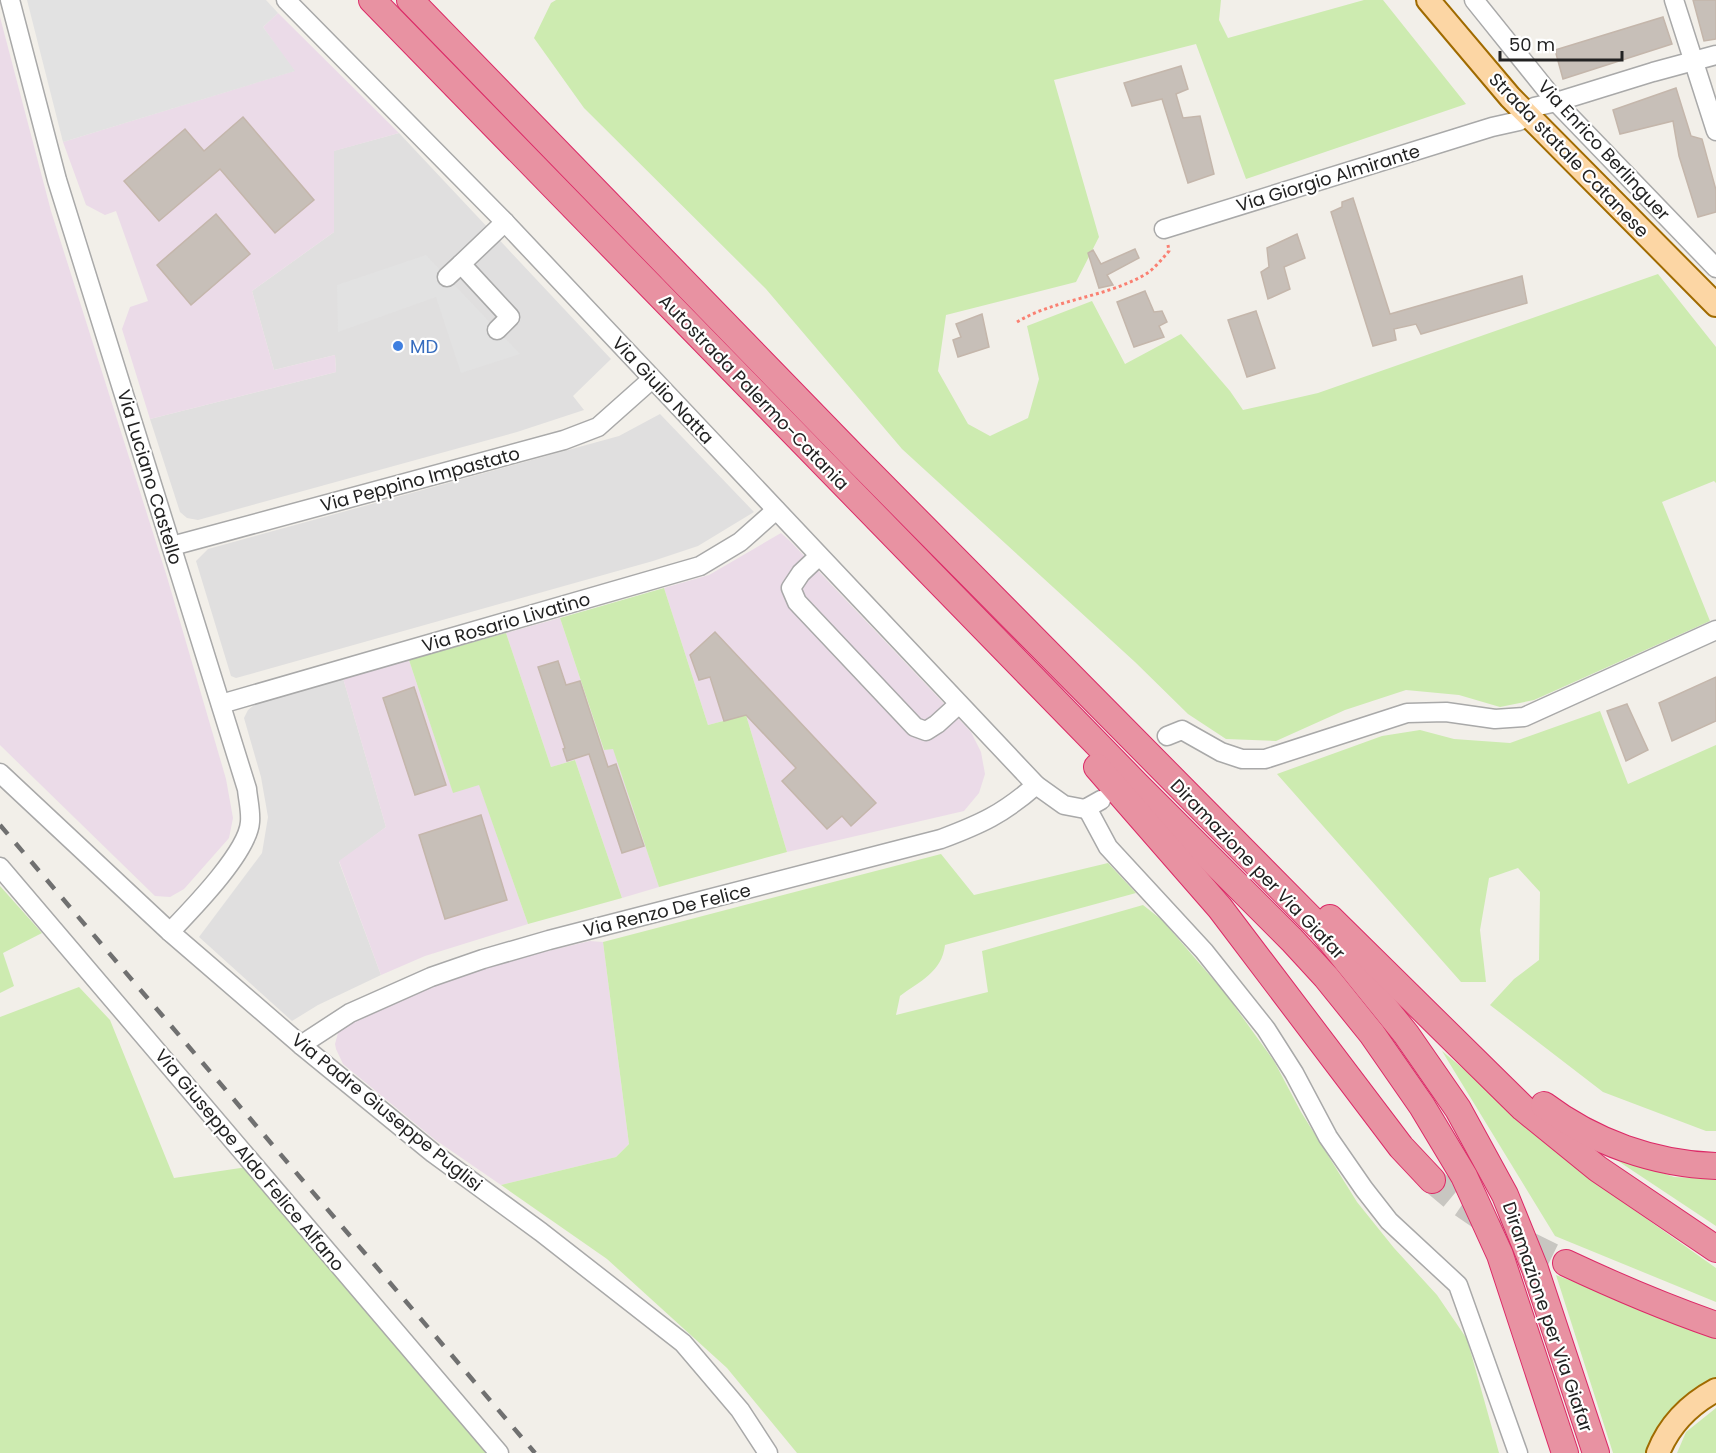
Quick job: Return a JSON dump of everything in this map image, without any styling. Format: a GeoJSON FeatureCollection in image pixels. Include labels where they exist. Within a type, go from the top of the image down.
{"type":"FeatureCollection","features":[{"type":"Feature","properties":{"kind":"highway","name":"Autostrada Palermo-Catania"},"geometry":{"type":"LineString","coordinates":[[372,0],[1137,785]]}},
{"type":"Feature","properties":{"kind":"highway","name":"Autostrada Palermo-Catania"},"geometry":{"type":"LineString","coordinates":[[410,0],[1157,766]]}},
{"type":"Feature","properties":{"kind":"highway"},"geometry":{"type":"LineString","coordinates":[[855,458],[1523,1108],[1599,1168],[1716,1249]]}},
{"type":"Feature","properties":{"kind":"highway"},"geometry":{"type":"LineString","coordinates":[[954,597],[1029,695],[1083,751],[1220,908],[1401,1147],[1432,1180]]}},
{"type":"Feature","properties":{"kind":"highway","name":"Diramazione per Via Giafar"},"geometry":{"type":"LineString","coordinates":[[1157,766],[1322,930],[1406,1034],[1458,1109],[1506,1195],[1535,1269],[1596,1453]]}},
{"type":"Feature","properties":{"kind":"highway","name":"Diramazione per Via Giafar"},"geometry":{"type":"LineString","coordinates":[[1137,785],[1326,977],[1372,1034],[1422,1106],[1464,1176],[1500,1255],[1565,1453]]}},
{"type":"Feature","properties":{"kind":"highway"},"geometry":{"type":"LineString","coordinates":[[1432,1017],[1565,1121],[1632,1152],[1670,1161],[1716,1166]]}},
{"type":"Feature","properties":{"kind":"highway"},"geometry":{"type":"LineString","coordinates":[[1566,1263],[1614,1286],[1716,1325]]}},
{"type":"Feature","properties":{"kind":"main road","name":"Strada statale Catanese"},"geometry":{"type":"LineString","coordinates":[[1428,0],[1510,98],[1716,305]]}},
{"type":"Feature","properties":{"kind":"main road"},"geometry":{"type":"LineString","coordinates":[[1658,1453],[1665,1437],[1678,1419],[1702,1397],[1716,1390]]}},
{"type":"Feature","properties":{"kind":"street","name":"Via Luciano Castello"},"geometry":{"type":"LineString","coordinates":[[10,0],[57,180],[247,789],[250,824],[238,852],[197,904],[171,932]]}},
{"type":"Feature","properties":{"kind":"street","name":"Via Giulio Natta"},"geometry":{"type":"LineString","coordinates":[[286,0],[505,222],[1036,785],[1064,805],[1094,804],[1108,847],[1204,951],[1266,1029],[1294,1073],[1328,1137],[1364,1189],[1389,1221],[1458,1285],[1518,1453]]}},
{"type":"Feature","properties":{"kind":"street","name":"Via Enrico Berlinguer"},"geometry":{"type":"LineString","coordinates":[[1473,0],[1556,102],[1716,268]]}},
{"type":"Feature","properties":{"kind":"street"},"geometry":{"type":"LineString","coordinates":[[1674,0],[1716,131]]}},
{"type":"Feature","properties":{"kind":"street"},"geometry":{"type":"LineString","coordinates":[[1536,110],[1653,72],[1716,55]]}},
{"type":"Feature","properties":{"kind":"street","name":"Via Giorgio Almirante"},"geometry":{"type":"LineString","coordinates":[[1164,229],[1516,118]]}},
{"type":"Feature","properties":{"kind":"street"},"geometry":{"type":"LineString","coordinates":[[447,277],[505,222]]}},
{"type":"Feature","properties":{"kind":"street"},"geometry":{"type":"LineString","coordinates":[[461,264],[510,317],[497,330]]}},
{"type":"Feature","properties":{"kind":"street","name":"Via Peppino Impastato"},"geometry":{"type":"LineString","coordinates":[[172,546],[564,440],[598,427],[652,379]]}},
{"type":"Feature","properties":{"kind":"street","name":"Via Rosario Livatino"},"geometry":{"type":"LineString","coordinates":[[221,704],[700,566],[740,542],[776,510]]}},
{"type":"Feature","properties":{"kind":"street"},"geometry":{"type":"LineString","coordinates":[[819,556],[801,573],[791,588],[797,602],[891,702],[915,726],[926,730],[937,724],[959,704]]}},
{"type":"Feature","properties":{"kind":"street"},"geometry":{"type":"LineString","coordinates":[[1167,736],[1182,730],[1221,752],[1242,759],[1265,759],[1407,713],[1446,712],[1495,719],[1524,717],[1716,630]]}},
{"type":"Feature","properties":{"kind":"street","name":"Via Padre Giuseppe Puglisi"},"geometry":{"type":"LineString","coordinates":[[0,773],[171,932],[301,1045],[433,1153],[559,1246],[682,1343],[740,1410],[768,1453]]}},
{"type":"Feature","properties":{"kind":"street","name":"Via Renzo De Felice"},"geometry":{"type":"LineString","coordinates":[[301,1045],[350,1013],[431,977],[549,940],[941,839],[997,815],[1014,805],[1036,785]]}},
{"type":"Feature","properties":{"kind":"street","name":"Via Giuseppe Aldo Felice Alfano"},"geometry":{"type":"LineString","coordinates":[[0,867],[499,1453]]}},
{"type":"Feature","properties":{"kind":"path"},"geometry":{"type":"LineString","coordinates":[[1017,322],[1029,314],[1108,292],[1148,274],[1169,251],[1164,229]]}},
{"type":"Feature","properties":{"kind":"shaded area"},"geometry":{"type":"Polygon","coordinates":[[[27,0],[266,0],[278,13],[263,27],[295,71],[63,142],[27,0]]]}},
{"type":"Feature","properties":{"kind":"shaded area"},"geometry":{"type":"Polygon","coordinates":[[[278,13],[399,133],[334,151],[334,232],[252,291],[274,370],[335,355],[336,372],[150,419],[122,329],[130,307],[148,301],[116,211],[105,215],[86,205],[63,142],[294,71],[263,27],[278,13]]]}},
{"type":"Feature","properties":{"kind":"shaded area"},"geometry":{"type":"Polygon","coordinates":[[[0,17],[51,211],[167,577],[226,779],[233,818],[229,838],[184,889],[170,897],[155,896],[0,745],[0,17]]]}},
{"type":"Feature","properties":{"kind":"shaded area"},"geometry":{"type":"Polygon","coordinates":[[[399,133],[611,359],[573,396],[584,410],[517,432],[198,520],[187,518],[180,512],[150,419],[336,372],[335,355],[274,370],[252,291],[334,232],[333,151],[399,133]]]}},
{"type":"Feature","properties":{"kind":"shaded area"},"geometry":{"type":"Polygon","coordinates":[[[426,255],[520,354],[461,373],[436,297],[338,332],[337,285],[426,255]]]}},
{"type":"Feature","properties":{"kind":"shaded area"},"geometry":{"type":"Polygon","coordinates":[[[660,414],[754,512],[698,546],[653,561],[236,678],[231,676],[196,561],[208,549],[619,436],[660,414]]]}},
{"type":"Feature","properties":{"kind":"shaded area"},"geometry":{"type":"Polygon","coordinates":[[[781,533],[971,732],[981,752],[985,774],[979,793],[964,811],[787,852],[746,715],[708,725],[664,588],[709,575],[781,533]]]}},
{"type":"Feature","properties":{"kind":"shaded area"},"geometry":{"type":"Polygon","coordinates":[[[560,618],[604,750],[613,748],[659,887],[622,898],[575,760],[551,767],[506,633],[560,618]]]}},
{"type":"Feature","properties":{"kind":"shaded area"},"geometry":{"type":"Polygon","coordinates":[[[409,660],[453,792],[479,784],[528,924],[425,956],[381,975],[339,861],[386,827],[343,678],[409,660]]]}},
{"type":"Feature","properties":{"kind":"shaded area"},"geometry":{"type":"Polygon","coordinates":[[[343,678],[386,827],[339,862],[381,975],[318,1005],[292,1021],[199,937],[262,853],[268,817],[261,777],[244,718],[248,710],[268,699],[343,678]]]}},
{"type":"Feature","properties":{"kind":"shaded area"},"geometry":{"type":"Polygon","coordinates":[[[590,941],[603,942],[629,1144],[616,1157],[501,1185],[434,1139],[343,1064],[336,1049],[338,1033],[345,1024],[427,986],[481,967],[590,941]]]}},
{"type":"Feature","properties":{"kind":"green space"},"geometry":{"type":"Polygon","coordinates":[[[556,0],[1221,0],[1219,20],[1228,38],[1364,0],[1383,0],[1466,104],[1246,179],[1196,44],[1054,80],[1099,237],[1076,282],[946,315],[938,371],[968,424],[990,436],[1028,418],[1039,379],[1027,326],[1092,301],[1125,364],[1181,334],[1230,391],[1243,410],[1318,393],[1658,274],[1716,347],[1716,483],[1714,481],[1662,502],[1710,621],[1534,700],[1500,707],[1459,695],[1406,690],[1345,710],[1276,741],[1226,739],[1188,714],[1135,662],[902,449],[766,289],[584,108],[534,38],[551,3],[556,0]]]}},
{"type":"Feature","properties":{"kind":"green space"},"geometry":{"type":"Polygon","coordinates":[[[664,588],[708,725],[746,715],[787,852],[659,887],[613,749],[604,750],[560,618],[664,588]]]}},
{"type":"Feature","properties":{"kind":"green space"},"geometry":{"type":"Polygon","coordinates":[[[506,633],[551,767],[575,760],[622,898],[528,924],[479,785],[453,793],[409,660],[506,633]]]}},
{"type":"Feature","properties":{"kind":"green space"},"geometry":{"type":"Polygon","coordinates":[[[1600,711],[1628,784],[1716,745],[1716,1131],[1706,1131],[1603,1092],[1490,1005],[1514,979],[1539,960],[1540,892],[1518,868],[1489,878],[1480,930],[1486,982],[1461,982],[1277,774],[1382,736],[1420,730],[1454,739],[1510,743],[1600,711]]]}},
{"type":"Feature","properties":{"kind":"green space"},"geometry":{"type":"Polygon","coordinates":[[[941,854],[974,895],[1108,863],[1136,893],[945,945],[940,962],[935,969],[900,996],[896,1015],[988,992],[982,951],[1143,905],[1162,920],[1225,993],[1274,1061],[1301,1112],[1357,1202],[1394,1248],[1437,1295],[1467,1339],[1499,1453],[797,1453],[727,1368],[607,1259],[501,1185],[616,1157],[629,1144],[603,942],[941,854]]]}},
{"type":"Feature","properties":{"kind":"green space"},"geometry":{"type":"Polygon","coordinates":[[[0,886],[42,933],[3,953],[14,986],[0,993],[0,886]]]}},
{"type":"Feature","properties":{"kind":"green space"},"geometry":{"type":"Polygon","coordinates":[[[79,987],[110,1020],[174,1178],[247,1167],[488,1453],[0,1453],[0,1017],[79,987]]]}},
{"type":"Feature","properties":{"kind":"green space"},"geometry":{"type":"Polygon","coordinates":[[[1442,1051],[1620,1200],[1716,1268],[1716,1302],[1555,1236],[1442,1051]]]}},
{"type":"Feature","properties":{"kind":"green space"},"geometry":{"type":"Polygon","coordinates":[[[1606,1153],[1674,1177],[1716,1179],[1716,1226],[1606,1153]]]}},
{"type":"Feature","properties":{"kind":"green space"},"geometry":{"type":"Polygon","coordinates":[[[1556,1275],[1716,1335],[1716,1378],[1675,1408],[1647,1453],[1613,1453],[1556,1275]]]}},
{"type":"Feature","properties":{"kind":"green space"},"geometry":{"type":"Polygon","coordinates":[[[1716,1408],[1716,1453],[1677,1453],[1686,1432],[1716,1408]]]}},
{"type":"Feature","properties":{"kind":"building"},"geometry":{"type":"Polygon","coordinates":[[[1693,0],[1716,0],[1716,39],[1704,41],[1693,0]]]}},
{"type":"Feature","properties":{"kind":"building"},"geometry":{"type":"Polygon","coordinates":[[[1663,17],[1672,44],[1563,79],[1555,50],[1663,17]]]}},
{"type":"Feature","properties":{"kind":"building"},"geometry":{"type":"Polygon","coordinates":[[[1181,66],[1188,89],[1176,94],[1183,118],[1200,116],[1214,174],[1188,183],[1162,99],[1132,106],[1124,83],[1181,66]]]}},
{"type":"Feature","properties":{"kind":"building"},"geometry":{"type":"Polygon","coordinates":[[[1676,88],[1691,136],[1702,139],[1716,190],[1716,212],[1698,217],[1679,156],[1673,121],[1620,134],[1613,110],[1676,88]]]}},
{"type":"Feature","properties":{"kind":"building"},"geometry":{"type":"Polygon","coordinates":[[[243,117],[314,200],[275,233],[220,169],[159,221],[124,181],[185,129],[204,151],[243,117]]]}},
{"type":"Feature","properties":{"kind":"building"},"geometry":{"type":"Polygon","coordinates":[[[1353,198],[1390,314],[1522,276],[1527,303],[1421,334],[1416,324],[1394,329],[1396,340],[1373,346],[1331,212],[1342,207],[1342,202],[1353,198]]]}},
{"type":"Feature","properties":{"kind":"building"},"geometry":{"type":"Polygon","coordinates":[[[216,214],[250,254],[191,305],[157,265],[216,214]]]}},
{"type":"Feature","properties":{"kind":"building"},"geometry":{"type":"Polygon","coordinates":[[[1297,234],[1305,258],[1284,267],[1290,289],[1268,299],[1261,272],[1269,267],[1267,248],[1297,234]]]}},
{"type":"Feature","properties":{"kind":"building"},"geometry":{"type":"Polygon","coordinates":[[[1135,249],[1139,258],[1107,275],[1113,285],[1099,288],[1088,253],[1093,250],[1101,264],[1135,249]]]}},
{"type":"Feature","properties":{"kind":"building"},"geometry":{"type":"Polygon","coordinates":[[[1145,291],[1154,312],[1162,311],[1167,322],[1159,326],[1164,337],[1134,347],[1117,302],[1145,291]]]}},
{"type":"Feature","properties":{"kind":"building"},"geometry":{"type":"Polygon","coordinates":[[[1256,311],[1275,368],[1247,377],[1228,320],[1256,311]]]}},
{"type":"Feature","properties":{"kind":"building"},"geometry":{"type":"Polygon","coordinates":[[[982,314],[989,347],[958,357],[953,340],[961,337],[956,324],[982,314]]]}},
{"type":"Feature","properties":{"kind":"building"},"geometry":{"type":"Polygon","coordinates":[[[715,632],[876,803],[851,826],[842,816],[827,829],[782,781],[796,768],[746,715],[724,721],[710,677],[699,680],[690,655],[715,632]]]}},
{"type":"Feature","properties":{"kind":"building"},"geometry":{"type":"Polygon","coordinates":[[[558,661],[566,685],[580,681],[608,767],[616,764],[644,846],[622,853],[589,754],[567,761],[563,749],[565,748],[538,667],[558,661]]]}},
{"type":"Feature","properties":{"kind":"building"},"geometry":{"type":"Polygon","coordinates":[[[1716,677],[1716,721],[1672,741],[1659,703],[1716,677]]]}},
{"type":"Feature","properties":{"kind":"building"},"geometry":{"type":"Polygon","coordinates":[[[414,687],[446,785],[415,795],[383,698],[414,687]]]}},
{"type":"Feature","properties":{"kind":"building"},"geometry":{"type":"Polygon","coordinates":[[[1627,704],[1648,750],[1626,761],[1607,711],[1627,704]]]}},
{"type":"Feature","properties":{"kind":"building"},"geometry":{"type":"Polygon","coordinates":[[[481,815],[507,900],[445,919],[419,835],[481,815]]]}},
{"type":"Feature","properties":{"kind":"tunnel"},"geometry":{"type":"LineString","coordinates":[[1432,1180],[1457,1201],[1501,1231],[1566,1263]]}},
{"type":"Feature","properties":{"kind":"railway"},"geometry":{"type":"LineString","coordinates":[[0,825],[535,1453]]}},
{"type":"Feature","properties":{"kind":"place","name":"MD"},"geometry":{"type":"Point","coordinates":[398,346]}}]}
